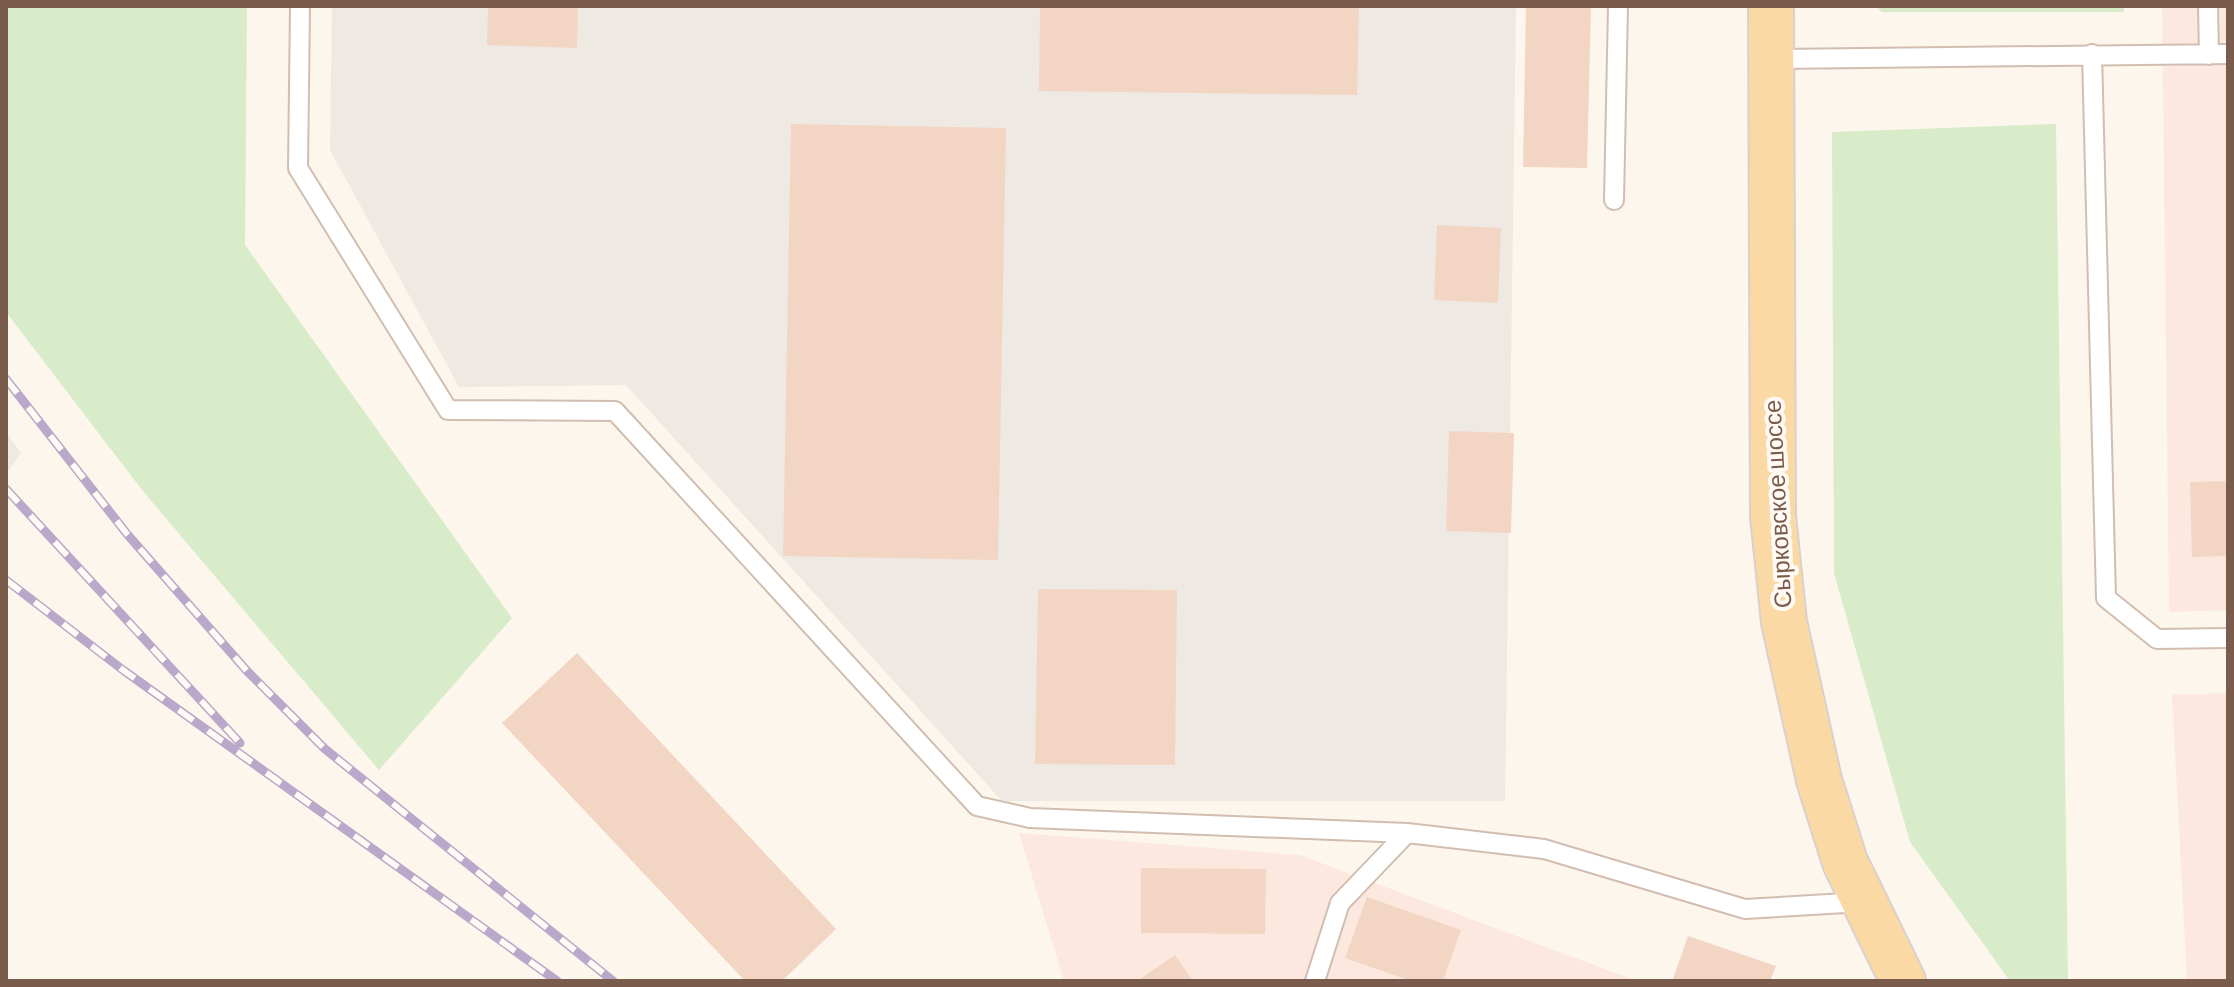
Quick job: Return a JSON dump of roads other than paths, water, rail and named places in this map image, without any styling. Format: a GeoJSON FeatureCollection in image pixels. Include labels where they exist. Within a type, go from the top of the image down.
{"type":"FeatureCollection","features":[{"type":"Feature","properties":{"kind":"main road","name":"Сырковское шоссе"},"geometry":{"type":"LineString","coordinates":[[1771,6],[1773,516],[1784,622],[1819,780],[1845,862],[1903,981]]}},
{"type":"Feature","properties":{"kind":"lane"},"geometry":{"type":"LineString","coordinates":[[300,6],[298,168],[448,410],[615,411],[977,806],[1030,818],[1407,833],[1544,849],[1745,909],[1862,902]]}},
{"type":"Feature","properties":{"kind":"lane"},"geometry":{"type":"LineString","coordinates":[[1614,200],[1618,6]]}},
{"type":"Feature","properties":{"kind":"lane"},"geometry":{"type":"LineString","coordinates":[[1771,59],[2218,54],[2208,6]]}},
{"type":"Feature","properties":{"kind":"lane"},"geometry":{"type":"LineString","coordinates":[[2092,54],[2106,598],[2157,639],[2228,638]]}},
{"type":"Feature","properties":{"kind":"lane"},"geometry":{"type":"LineString","coordinates":[[1315,981],[1340,903],[1407,833]]}},
{"type":"Feature","properties":{"kind":"railway"},"geometry":{"type":"LineString","coordinates":[[6,379],[127,534],[247,671],[325,749],[613,981]]}},
{"type":"Feature","properties":{"kind":"railway"},"geometry":{"type":"LineString","coordinates":[[6,489],[240,743]]}},
{"type":"Feature","properties":{"kind":"railway"},"geometry":{"type":"LineString","coordinates":[[6,580],[123,670],[557,981]]}}]}
